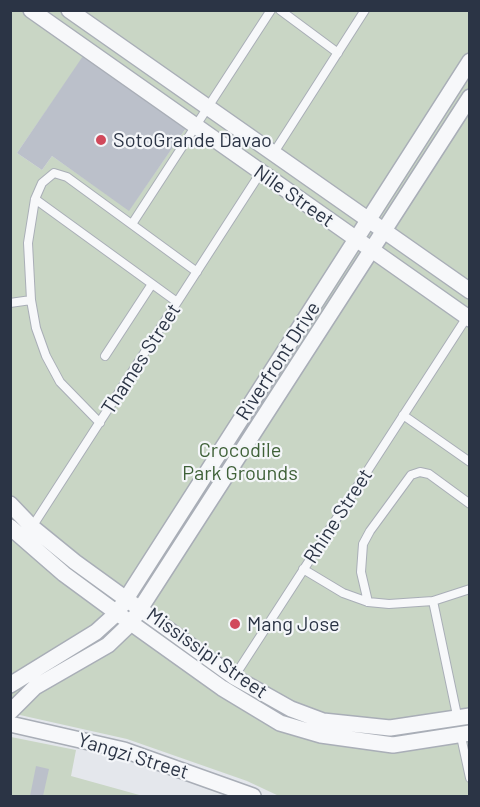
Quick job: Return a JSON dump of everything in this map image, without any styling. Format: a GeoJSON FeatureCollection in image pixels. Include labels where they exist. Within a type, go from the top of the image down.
{"type":"FeatureCollection","features":[{"type":"Feature","properties":{"kind":"street","name":"Nile Street"},"geometry":{"type":"LineString","coordinates":[[31,10],[468,318]]}},
{"type":"Feature","properties":{"kind":"street","name":"Nile Street"},"geometry":{"type":"LineString","coordinates":[[69,10],[470,291]]}},
{"type":"Feature","properties":{"kind":"street","name":"Riverfront Drive"},"geometry":{"type":"LineString","coordinates":[[10,685],[96,632],[117,613],[470,62]]}},
{"type":"Feature","properties":{"kind":"street","name":"Riverfront Drive"},"geometry":{"type":"LineString","coordinates":[[10,712],[26,694],[108,645],[131,623],[470,97]]}},
{"type":"Feature","properties":{"kind":"street","name":"Mississipi Street"},"geometry":{"type":"LineString","coordinates":[[10,504],[32,527],[75,562],[142,608],[234,677],[291,709],[323,721],[390,728],[464,717]]}},
{"type":"Feature","properties":{"kind":"street","name":"Mississipi Street"},"geometry":{"type":"LineString","coordinates":[[10,527],[64,574],[117,613],[222,688],[280,723],[321,735],[393,745],[465,734]]}},
{"type":"Feature","properties":{"kind":"street","name":"Yangzi Street"},"geometry":{"type":"LineString","coordinates":[[10,724],[123,750],[254,796]]}},
{"type":"Feature","properties":{"kind":"lane"},"geometry":{"type":"LineString","coordinates":[[132,224],[271,10]]}},
{"type":"Feature","properties":{"kind":"lane"},"geometry":{"type":"LineString","coordinates":[[280,10],[338,53]]}},
{"type":"Feature","properties":{"kind":"lane"},"geometry":{"type":"LineString","coordinates":[[273,153],[365,10]]}},
{"type":"Feature","properties":{"kind":"lane"},"geometry":{"type":"LineString","coordinates":[[197,272],[261,172]]}},
{"type":"Feature","properties":{"kind":"lane","name":"Thames Street"},"geometry":{"type":"LineString","coordinates":[[60,174],[132,224],[197,272],[100,423],[60,382],[46,356],[31,300],[28,243],[35,199],[47,177],[60,174]]}},
{"type":"Feature","properties":{"kind":"lane"},"geometry":{"type":"LineString","coordinates":[[35,199],[177,302]]}},
{"type":"Feature","properties":{"kind":"lane"},"geometry":{"type":"LineString","coordinates":[[105,356],[152,284]]}},
{"type":"Feature","properties":{"kind":"lane"},"geometry":{"type":"LineString","coordinates":[[10,303],[31,300]]}},
{"type":"Feature","properties":{"kind":"lane","name":"Rhine Street"},"geometry":{"type":"LineString","coordinates":[[468,318],[303,569],[343,593],[368,602],[389,604],[434,601],[470,590]]}},
{"type":"Feature","properties":{"kind":"lane"},"geometry":{"type":"LineString","coordinates":[[403,415],[470,462]]}},
{"type":"Feature","properties":{"kind":"lane"},"geometry":{"type":"LineString","coordinates":[[32,527],[100,423]]}},
{"type":"Feature","properties":{"kind":"lane"},"geometry":{"type":"LineString","coordinates":[[368,602],[361,572],[363,544],[411,475],[420,472],[429,474],[470,504]]}},
{"type":"Feature","properties":{"kind":"lane"},"geometry":{"type":"LineString","coordinates":[[234,677],[303,569]]}},
{"type":"Feature","properties":{"kind":"lane"},"geometry":{"type":"LineString","coordinates":[[434,601],[464,717],[470,778]]}},
{"type":"Feature","properties":{"kind":"green space","name":"Crocodile Park Grounds"},"geometry":{"type":"Polygon","coordinates":[[[10,11],[469,11],[469,796],[279,796],[247,781],[127,739],[11,713],[10,11]],[[84,56],[17,153],[42,170],[52,156],[129,210],[186,128],[84,56]]]}},
{"type":"Feature","properties":{"kind":"green space"},"geometry":{"type":"Polygon","coordinates":[[[11,737],[76,750],[71,776],[143,796],[11,796],[11,737]]]}},
{"type":"Feature","properties":{"kind":"building","name":"SotoGrande Davao"},"geometry":{"type":"Polygon","coordinates":[[[83,56],[186,128],[129,211],[52,156],[42,170],[17,153],[83,56]]]}},
{"type":"Feature","properties":{"kind":"building"},"geometry":{"type":"Polygon","coordinates":[[[36,766],[49,769],[43,796],[30,796],[36,766]]]}},
{"type":"Feature","properties":{"kind":"place","name":"SotoGrande Davao"},"geometry":{"type":"Point","coordinates":[101,140]}},
{"type":"Feature","properties":{"kind":"place","name":"Mang Jose"},"geometry":{"type":"Point","coordinates":[235,624]}}]}
